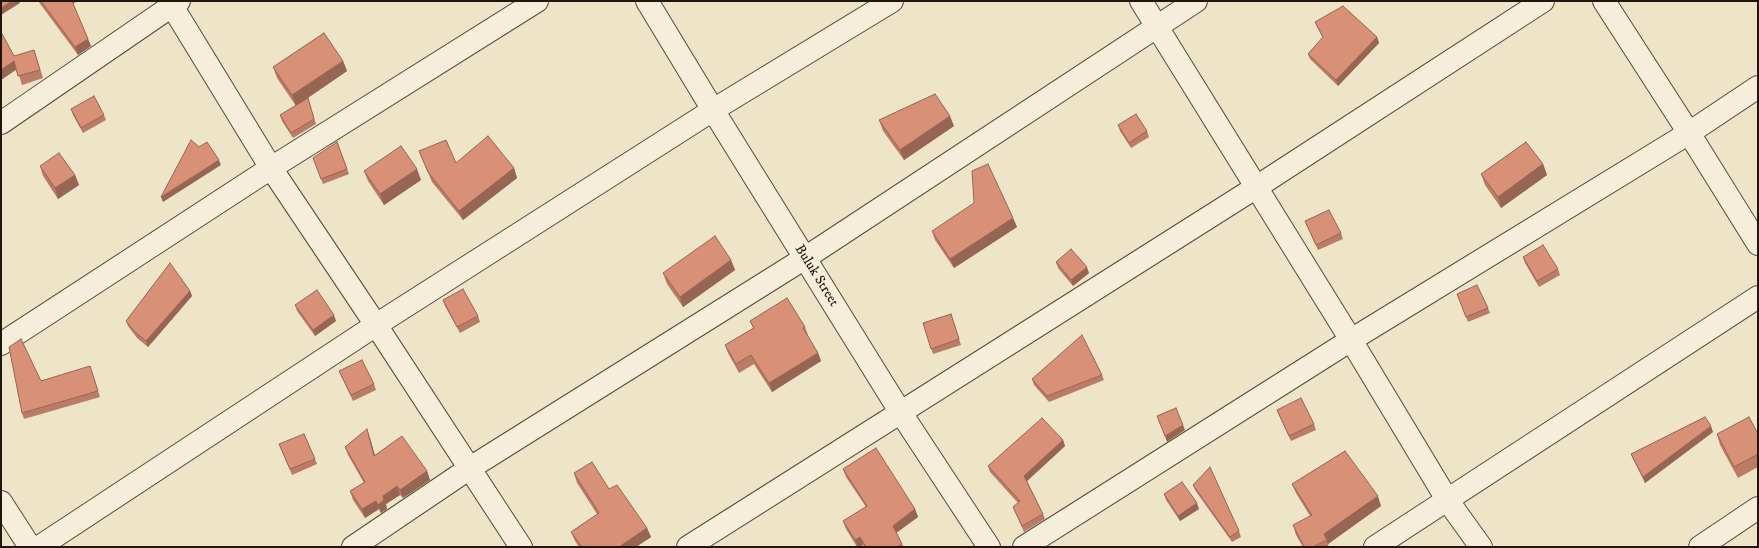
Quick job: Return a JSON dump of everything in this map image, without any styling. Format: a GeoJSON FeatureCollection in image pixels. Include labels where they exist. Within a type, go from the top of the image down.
{"type":"FeatureCollection","features":[{"type":"Feature","properties":{"kind":"street"},"geometry":{"type":"LineString","coordinates":[[1,344],[271,168],[537,1]]}},
{"type":"Feature","properties":{"kind":"street","name":"Buluk Street"},"geometry":{"type":"LineString","coordinates":[[647,1],[901,413],[989,547]]}},
{"type":"Feature","properties":{"kind":"street"},"geometry":{"type":"LineString","coordinates":[[39,547],[376,325],[713,110],[892,1]]}},
{"type":"Feature","properties":{"kind":"street"},"geometry":{"type":"LineString","coordinates":[[1141,1],[1255,188],[1351,340],[1448,501],[1481,547]]}},
{"type":"Feature","properties":{"kind":"street"},"geometry":{"type":"LineString","coordinates":[[353,547],[470,468],[805,258],[1196,1]]}},
{"type":"Feature","properties":{"kind":"street"},"geometry":{"type":"LineString","coordinates":[[688,547],[1255,188],[1543,1]]}},
{"type":"Feature","properties":{"kind":"street"},"geometry":{"type":"LineString","coordinates":[[1604,1],[1758,244]]}},
{"type":"Feature","properties":{"kind":"street"},"geometry":{"type":"LineString","coordinates":[[1,123],[173,3],[271,168],[376,325],[521,547]]}},
{"type":"Feature","properties":{"kind":"street"},"geometry":{"type":"LineString","coordinates":[[1024,547],[1351,340],[1689,133],[1758,87]]}},
{"type":"Feature","properties":{"kind":"street"},"geometry":{"type":"LineString","coordinates":[[1375,547],[1448,501],[1758,297]]}},
{"type":"Feature","properties":{"kind":"street"},"geometry":{"type":"LineString","coordinates":[[1,502],[30,547]]}},
{"type":"Feature","properties":{"kind":"street"},"geometry":{"type":"LineString","coordinates":[[1700,547],[1758,508]]}},
{"type":"Feature","properties":{"kind":"building"},"geometry":{"type":"Polygon","coordinates":[[[1,1],[12,1],[1,8],[1,1]]]}},
{"type":"Feature","properties":{"kind":"building"},"geometry":{"type":"Polygon","coordinates":[[[41,1],[72,1],[88,39],[75,47],[41,1]]]}},
{"type":"Feature","properties":{"kind":"building"},"geometry":{"type":"Polygon","coordinates":[[[1343,6],[1377,37],[1336,80],[1308,54],[1323,37],[1315,22],[1343,6]]]}},
{"type":"Feature","properties":{"kind":"building"},"geometry":{"type":"Polygon","coordinates":[[[1,32],[14,56],[34,50],[40,70],[18,76],[14,61],[1,70],[1,32]]]}},
{"type":"Feature","properties":{"kind":"building"},"geometry":{"type":"Polygon","coordinates":[[[324,33],[343,61],[292,95],[273,67],[324,33]]]}},
{"type":"Feature","properties":{"kind":"building"},"geometry":{"type":"Polygon","coordinates":[[[935,94],[950,116],[900,150],[879,120],[935,94]]]}},
{"type":"Feature","properties":{"kind":"building"},"geometry":{"type":"Polygon","coordinates":[[[94,96],[104,115],[81,128],[71,109],[94,96]]]}},
{"type":"Feature","properties":{"kind":"building"},"geometry":{"type":"Polygon","coordinates":[[[308,98],[314,119],[291,133],[280,115],[308,98]]]}},
{"type":"Feature","properties":{"kind":"building"},"geometry":{"type":"Polygon","coordinates":[[[1136,114],[1147,131],[1129,143],[1118,125],[1136,114]]]}},
{"type":"Feature","properties":{"kind":"building"},"geometry":{"type":"Polygon","coordinates":[[[488,136],[514,168],[459,211],[428,172],[419,151],[446,140],[456,163],[488,136]]]}},
{"type":"Feature","properties":{"kind":"building"},"geometry":{"type":"Polygon","coordinates":[[[191,140],[199,147],[207,142],[219,160],[161,197],[191,140]]]}},
{"type":"Feature","properties":{"kind":"building"},"geometry":{"type":"Polygon","coordinates":[[[337,142],[347,169],[321,179],[313,158],[337,142]]]}},
{"type":"Feature","properties":{"kind":"building"},"geometry":{"type":"Polygon","coordinates":[[[1526,142],[1543,164],[1498,197],[1481,174],[1526,142]]]}},
{"type":"Feature","properties":{"kind":"building"},"geometry":{"type":"Polygon","coordinates":[[[401,146],[417,169],[380,194],[364,171],[401,146]]]}},
{"type":"Feature","properties":{"kind":"building"},"geometry":{"type":"Polygon","coordinates":[[[59,153],[75,175],[55,188],[40,166],[59,153]]]}},
{"type":"Feature","properties":{"kind":"building"},"geometry":{"type":"Polygon","coordinates":[[[988,164],[1013,218],[950,259],[932,231],[974,203],[972,171],[988,164]]]}},
{"type":"Feature","properties":{"kind":"building"},"geometry":{"type":"Polygon","coordinates":[[[1329,210],[1341,233],[1316,245],[1305,221],[1329,210]]]}},
{"type":"Feature","properties":{"kind":"building"},"geometry":{"type":"Polygon","coordinates":[[[715,236],[731,260],[680,297],[663,273],[715,236]]]}},
{"type":"Feature","properties":{"kind":"building"},"geometry":{"type":"Polygon","coordinates":[[[1543,245],[1558,269],[1537,281],[1523,257],[1543,245]]]}},
{"type":"Feature","properties":{"kind":"building"},"geometry":{"type":"Polygon","coordinates":[[[1071,249],[1087,267],[1071,280],[1056,262],[1071,249]]]}},
{"type":"Feature","properties":{"kind":"building"},"geometry":{"type":"Polygon","coordinates":[[[170,263],[190,291],[146,341],[135,332],[126,321],[170,263]]]}},
{"type":"Feature","properties":{"kind":"building"},"geometry":{"type":"Polygon","coordinates":[[[1477,285],[1488,308],[1466,317],[1457,294],[1477,285]]]}},
{"type":"Feature","properties":{"kind":"building"},"geometry":{"type":"Polygon","coordinates":[[[463,289],[478,316],[457,327],[443,300],[463,289]]]}},
{"type":"Feature","properties":{"kind":"building"},"geometry":{"type":"Polygon","coordinates":[[[317,290],[334,315],[313,330],[295,305],[317,290]]]}},
{"type":"Feature","properties":{"kind":"building"},"geometry":{"type":"Polygon","coordinates":[[[787,298],[805,327],[803,328],[818,353],[769,383],[751,355],[736,364],[725,345],[754,328],[750,321],[787,298]]]}},
{"type":"Feature","properties":{"kind":"building"},"geometry":{"type":"Polygon","coordinates":[[[951,314],[959,339],[931,349],[923,323],[951,314]]]}},
{"type":"Feature","properties":{"kind":"building"},"geometry":{"type":"Polygon","coordinates":[[[1082,335],[1102,375],[1047,396],[1032,379],[1082,335]]]}},
{"type":"Feature","properties":{"kind":"building"},"geometry":{"type":"Polygon","coordinates":[[[21,339],[41,381],[90,366],[98,391],[22,413],[9,347],[21,339]]]}},
{"type":"Feature","properties":{"kind":"building"},"geometry":{"type":"Polygon","coordinates":[[[362,360],[374,384],[351,395],[339,371],[362,360]]]}},
{"type":"Feature","properties":{"kind":"building"},"geometry":{"type":"Polygon","coordinates":[[[1301,398],[1314,424],[1289,436],[1277,410],[1301,398]]]}},
{"type":"Feature","properties":{"kind":"building"},"geometry":{"type":"Polygon","coordinates":[[[1176,408],[1183,425],[1165,436],[1157,416],[1176,408]]]}},
{"type":"Feature","properties":{"kind":"building"},"geometry":{"type":"Polygon","coordinates":[[[1705,417],[1711,426],[1643,477],[1631,454],[1705,417]]]}},
{"type":"Feature","properties":{"kind":"building"},"geometry":{"type":"Polygon","coordinates":[[[1749,417],[1758,434],[1758,454],[1734,467],[1717,434],[1749,417]]]}},
{"type":"Feature","properties":{"kind":"building"},"geometry":{"type":"Polygon","coordinates":[[[1042,418],[1063,440],[1024,476],[1043,514],[1022,526],[1013,507],[1020,501],[988,466],[1042,418]]]}},
{"type":"Feature","properties":{"kind":"building"},"geometry":{"type":"Polygon","coordinates":[[[367,429],[374,456],[402,436],[427,471],[400,490],[397,486],[383,496],[384,500],[378,505],[376,501],[362,509],[350,491],[365,482],[345,447],[367,429]]]}},
{"type":"Feature","properties":{"kind":"building"},"geometry":{"type":"Polygon","coordinates":[[[304,434],[315,459],[290,469],[279,444],[304,434]]]}},
{"type":"Feature","properties":{"kind":"building"},"geometry":{"type":"Polygon","coordinates":[[[876,448],[915,509],[893,526],[902,544],[897,547],[866,547],[860,537],[855,540],[843,521],[867,506],[843,469],[876,448]]]}},
{"type":"Feature","properties":{"kind":"building"},"geometry":{"type":"Polygon","coordinates":[[[1345,451],[1378,496],[1324,534],[1327,540],[1313,547],[1304,547],[1293,525],[1312,515],[1292,484],[1345,451]]]}},
{"type":"Feature","properties":{"kind":"building"},"geometry":{"type":"Polygon","coordinates":[[[592,462],[609,489],[617,485],[647,528],[619,547],[582,547],[571,532],[599,513],[574,473],[592,462]]]}},
{"type":"Feature","properties":{"kind":"building"},"geometry":{"type":"Polygon","coordinates":[[[1210,467],[1239,531],[1230,537],[1193,485],[1210,467]]]}},
{"type":"Feature","properties":{"kind":"building"},"geometry":{"type":"Polygon","coordinates":[[[1182,482],[1197,503],[1178,516],[1164,494],[1182,482]]]}}]}
